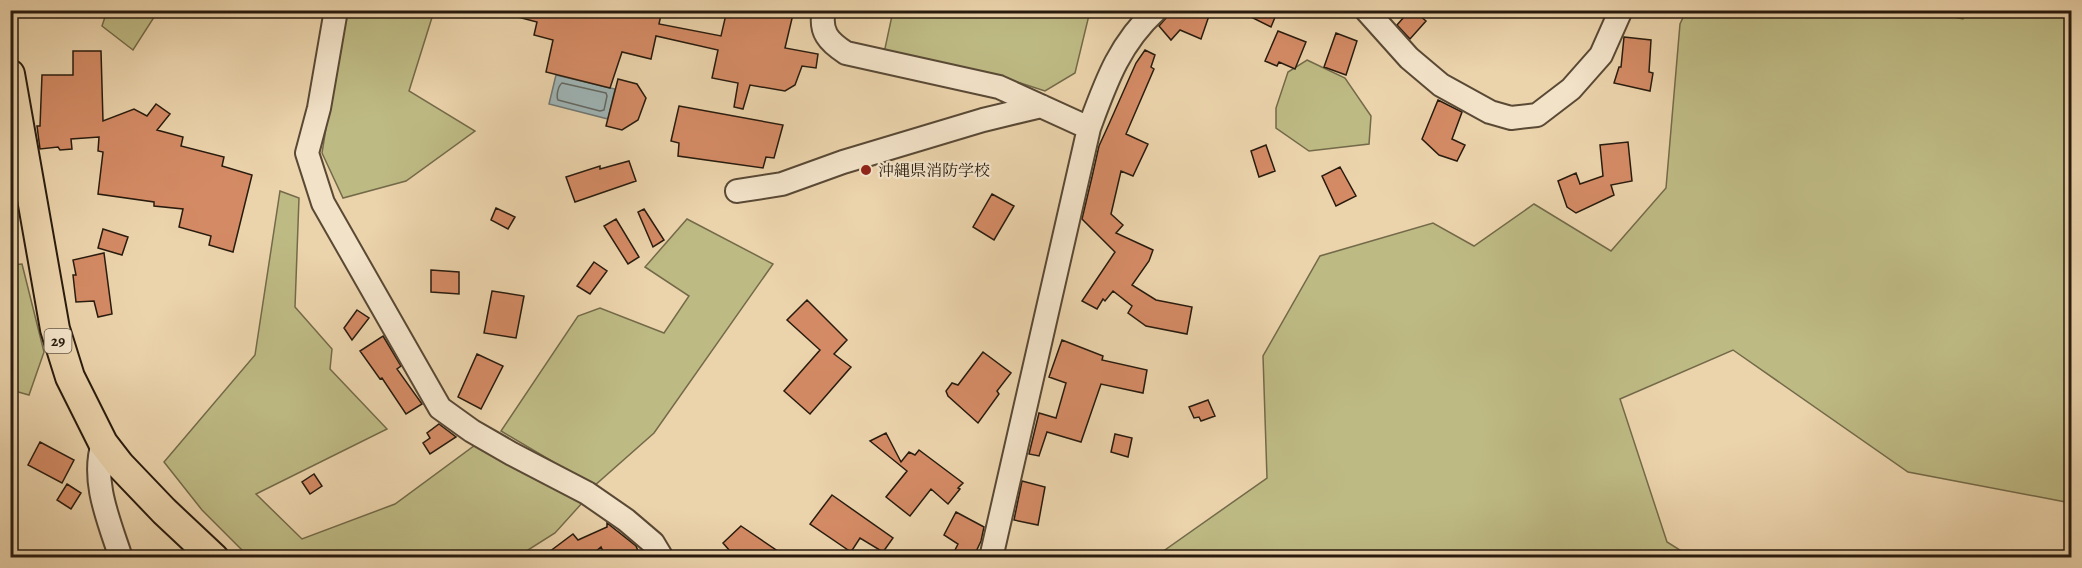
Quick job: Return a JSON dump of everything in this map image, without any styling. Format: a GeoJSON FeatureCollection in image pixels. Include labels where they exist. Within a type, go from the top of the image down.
{"type":"FeatureCollection","features":[{"type":"Feature","properties":{"kind":"main road","name":"29"},"geometry":{"type":"LineString","coordinates":[[10,74],[13,104],[55,329],[70,377],[103,443],[120,465],[214,558]]}},
{"type":"Feature","properties":{"kind":"street"},"geometry":{"type":"LineString","coordinates":[[336,10],[319,108],[308,153],[323,203],[440,408],[472,431],[587,493],[626,520],[653,543],[662,558]]}},
{"type":"Feature","properties":{"kind":"street"},"geometry":{"type":"LineString","coordinates":[[824,10],[822,22],[830,43],[846,53],[999,87],[1089,128]]}},
{"type":"Feature","properties":{"kind":"street"},"geometry":{"type":"LineString","coordinates":[[991,558],[1089,128],[1106,82],[1123,48],[1156,10]]}},
{"type":"Feature","properties":{"kind":"street"},"geometry":{"type":"LineString","coordinates":[[1366,10],[1409,58],[1441,85],[1490,112],[1511,118],[1537,115],[1571,89],[1601,55],[1621,10]]}},
{"type":"Feature","properties":{"kind":"street"},"geometry":{"type":"LineString","coordinates":[[737,191],[782,184],[843,162],[983,120],[1041,106]]}},
{"type":"Feature","properties":{"kind":"street"},"geometry":{"type":"LineString","coordinates":[[103,443],[98,459],[99,480],[121,558]]}},
{"type":"Feature","properties":{"kind":"shaded area"},"geometry":{"type":"Polygon","coordinates":[[[107,10],[158,11],[133,50],[102,26],[107,10]]]}},
{"type":"Feature","properties":{"kind":"shaded area"},"geometry":{"type":"Polygon","coordinates":[[[1919,10],[1963,19],[1966,11],[2071,11],[2071,503],[1908,472],[1733,350],[1620,399],[1667,542],[1691,557],[1155,557],[1267,478],[1263,356],[1320,256],[1433,223],[1474,246],[1534,204],[1611,251],[1666,188],[1680,24],[1686,11],[1919,10]]]}},
{"type":"Feature","properties":{"kind":"shaded area"},"geometry":{"type":"Polygon","coordinates":[[[345,11],[434,11],[409,91],[475,131],[406,181],[343,198],[322,153],[345,11]]]}},
{"type":"Feature","properties":{"kind":"shaded area"},"geometry":{"type":"Polygon","coordinates":[[[893,11],[1090,11],[1075,73],[1045,91],[1014,81],[884,53],[893,11]]]}},
{"type":"Feature","properties":{"kind":"shaded area"},"geometry":{"type":"Polygon","coordinates":[[[1307,60],[1345,78],[1371,116],[1369,144],[1309,151],[1276,128],[1276,108],[1288,72],[1307,60]]]}},
{"type":"Feature","properties":{"kind":"shaded area"},"geometry":{"type":"Polygon","coordinates":[[[280,191],[299,198],[295,307],[332,349],[330,369],[387,429],[256,494],[302,539],[395,504],[478,443],[583,502],[555,533],[517,557],[249,557],[202,510],[164,462],[255,355],[280,191]]]}},
{"type":"Feature","properties":{"kind":"shaded area"},"geometry":{"type":"Polygon","coordinates":[[[687,219],[773,264],[654,433],[594,486],[501,431],[578,316],[600,308],[664,333],[689,296],[645,267],[687,219]]]}},
{"type":"Feature","properties":{"kind":"shaded area"},"geometry":{"type":"Polygon","coordinates":[[[22,264],[44,352],[29,395],[11,390],[11,265],[22,264]]]}},
{"type":"Feature","properties":{"kind":"water"},"geometry":{"type":"Polygon","coordinates":[[[556,75],[615,89],[608,119],[549,104],[556,75]]]}},
{"type":"Feature","properties":{"kind":"building"},"geometry":{"type":"Polygon","coordinates":[[[511,10],[662,10],[659,24],[721,36],[727,10],[794,10],[785,48],[818,54],[816,68],[802,66],[795,85],[785,91],[750,85],[743,109],[734,107],[738,83],[712,78],[718,50],[656,36],[651,59],[622,52],[610,88],[546,72],[553,40],[534,35],[537,22],[510,15],[511,10]]]}},
{"type":"Feature","properties":{"kind":"building"},"geometry":{"type":"Polygon","coordinates":[[[1173,10],[1211,10],[1201,39],[1180,30],[1171,40],[1159,26],[1173,10]]]}},
{"type":"Feature","properties":{"kind":"building"},"geometry":{"type":"Polygon","coordinates":[[[1237,10],[1278,10],[1271,27],[1237,10]]]}},
{"type":"Feature","properties":{"kind":"building"},"geometry":{"type":"Polygon","coordinates":[[[1410,10],[1426,21],[1410,39],[1397,25],[1410,10]]]}},
{"type":"Feature","properties":{"kind":"building"},"geometry":{"type":"Polygon","coordinates":[[[1278,31],[1306,42],[1295,69],[1279,62],[1277,66],[1265,61],[1278,31]]]}},
{"type":"Feature","properties":{"kind":"building"},"geometry":{"type":"Polygon","coordinates":[[[1336,33],[1357,41],[1346,75],[1324,67],[1336,33]]]}},
{"type":"Feature","properties":{"kind":"building"},"geometry":{"type":"Polygon","coordinates":[[[1624,37],[1651,40],[1649,72],[1653,73],[1650,91],[1614,83],[1619,67],[1621,67],[1624,37]]]}},
{"type":"Feature","properties":{"kind":"building"},"geometry":{"type":"Polygon","coordinates":[[[1145,50],[1155,55],[1151,67],[1154,69],[1126,134],[1148,144],[1133,176],[1121,171],[1111,214],[1123,225],[1116,233],[1153,250],[1149,261],[1132,285],[1156,300],[1192,307],[1187,334],[1146,326],[1128,313],[1132,306],[1113,291],[1105,301],[1103,299],[1097,309],[1082,301],[1115,252],[1082,219],[1099,146],[1136,63],[1145,50]]]}},
{"type":"Feature","properties":{"kind":"building"},"geometry":{"type":"Polygon","coordinates":[[[73,51],[101,51],[103,121],[134,109],[147,116],[156,104],[170,114],[157,130],[183,137],[181,146],[224,157],[222,166],[252,175],[233,252],[209,245],[211,236],[179,227],[183,209],[154,206],[154,202],[98,194],[103,152],[98,151],[99,137],[71,139],[72,149],[60,150],[58,147],[40,149],[37,126],[40,126],[42,75],[73,75],[73,51]]]}},
{"type":"Feature","properties":{"kind":"building"},"geometry":{"type":"Polygon","coordinates":[[[618,79],[637,84],[646,98],[638,120],[622,130],[606,126],[618,79]]]}},
{"type":"Feature","properties":{"kind":"building"},"geometry":{"type":"Polygon","coordinates":[[[1438,100],[1462,112],[1452,139],[1465,145],[1457,161],[1439,155],[1422,139],[1438,100]]]}},
{"type":"Feature","properties":{"kind":"building"},"geometry":{"type":"Polygon","coordinates":[[[679,106],[783,125],[774,158],[766,157],[763,168],[678,156],[679,143],[671,141],[679,106]]]}},
{"type":"Feature","properties":{"kind":"building"},"geometry":{"type":"Polygon","coordinates":[[[1628,142],[1632,181],[1611,185],[1614,195],[1576,213],[1567,207],[1558,181],[1576,173],[1580,184],[1603,176],[1600,145],[1628,142]]]}},
{"type":"Feature","properties":{"kind":"building"},"geometry":{"type":"Polygon","coordinates":[[[1266,145],[1275,171],[1259,177],[1251,151],[1266,145]]]}},
{"type":"Feature","properties":{"kind":"building"},"geometry":{"type":"Polygon","coordinates":[[[629,161],[636,181],[575,202],[566,177],[600,166],[600,169],[629,161]]]}},
{"type":"Feature","properties":{"kind":"building"},"geometry":{"type":"Polygon","coordinates":[[[1340,167],[1356,196],[1336,206],[1322,176],[1340,167]]]}},
{"type":"Feature","properties":{"kind":"building"},"geometry":{"type":"Polygon","coordinates":[[[992,194],[1014,206],[994,240],[973,227],[992,194]]]}},
{"type":"Feature","properties":{"kind":"building"},"geometry":{"type":"Polygon","coordinates":[[[496,208],[515,217],[508,229],[491,220],[496,208]]]}},
{"type":"Feature","properties":{"kind":"building"},"geometry":{"type":"Polygon","coordinates":[[[644,209],[664,240],[653,247],[638,212],[644,209]]]}},
{"type":"Feature","properties":{"kind":"building"},"geometry":{"type":"Polygon","coordinates":[[[616,219],[639,257],[628,264],[604,226],[616,219]]]}},
{"type":"Feature","properties":{"kind":"building"},"geometry":{"type":"Polygon","coordinates":[[[103,229],[128,237],[122,255],[98,248],[103,229]]]}},
{"type":"Feature","properties":{"kind":"building"},"geometry":{"type":"Polygon","coordinates":[[[104,253],[112,314],[98,317],[94,301],[76,302],[73,275],[76,275],[73,260],[104,253]]]}},
{"type":"Feature","properties":{"kind":"building"},"geometry":{"type":"Polygon","coordinates":[[[594,262],[607,271],[590,294],[577,286],[594,262]]]}},
{"type":"Feature","properties":{"kind":"building"},"geometry":{"type":"Polygon","coordinates":[[[431,270],[459,272],[459,294],[431,292],[431,270]]]}},
{"type":"Feature","properties":{"kind":"building"},"geometry":{"type":"Polygon","coordinates":[[[492,291],[524,296],[516,338],[484,333],[492,291]]]}},
{"type":"Feature","properties":{"kind":"building"},"geometry":{"type":"Polygon","coordinates":[[[807,300],[847,340],[834,354],[851,367],[810,414],[784,391],[820,350],[787,320],[807,300]]]}},
{"type":"Feature","properties":{"kind":"building"},"geometry":{"type":"Polygon","coordinates":[[[357,310],[369,318],[352,340],[344,328],[357,310]]]}},
{"type":"Feature","properties":{"kind":"building"},"geometry":{"type":"Polygon","coordinates":[[[383,336],[401,366],[397,369],[422,404],[406,414],[382,378],[380,379],[360,351],[383,336]]]}},
{"type":"Feature","properties":{"kind":"building"},"geometry":{"type":"Polygon","coordinates":[[[1062,340],[1103,356],[1102,360],[1147,370],[1143,393],[1101,384],[1081,442],[1047,432],[1039,456],[1029,454],[1039,413],[1056,418],[1066,383],[1049,377],[1062,340]]]}},
{"type":"Feature","properties":{"kind":"building"},"geometry":{"type":"Polygon","coordinates":[[[983,352],[1011,373],[978,423],[948,396],[946,391],[952,383],[958,385],[983,352]]]}},
{"type":"Feature","properties":{"kind":"building"},"geometry":{"type":"Polygon","coordinates":[[[477,354],[503,366],[481,409],[458,397],[477,354]]]}},
{"type":"Feature","properties":{"kind":"building"},"geometry":{"type":"Polygon","coordinates":[[[1208,400],[1215,416],[1201,421],[1199,417],[1194,418],[1189,407],[1208,400]]]}},
{"type":"Feature","properties":{"kind":"building"},"geometry":{"type":"Polygon","coordinates":[[[439,424],[456,437],[430,454],[423,443],[430,438],[427,433],[439,424]]]}},
{"type":"Feature","properties":{"kind":"building"},"geometry":{"type":"Polygon","coordinates":[[[886,433],[901,462],[909,452],[915,455],[919,450],[963,483],[948,504],[931,489],[910,516],[886,497],[907,471],[870,441],[886,433]]]}},
{"type":"Feature","properties":{"kind":"building"},"geometry":{"type":"Polygon","coordinates":[[[1115,434],[1132,438],[1128,457],[1111,452],[1115,434]]]}},
{"type":"Feature","properties":{"kind":"building"},"geometry":{"type":"Polygon","coordinates":[[[40,442],[74,460],[62,483],[28,465],[40,442]]]}},
{"type":"Feature","properties":{"kind":"building"},"geometry":{"type":"Polygon","coordinates":[[[314,474],[322,486],[310,494],[302,482],[314,474]]]}},
{"type":"Feature","properties":{"kind":"building"},"geometry":{"type":"Polygon","coordinates":[[[1022,481],[1045,487],[1038,525],[1014,520],[1022,481]]]}},
{"type":"Feature","properties":{"kind":"building"},"geometry":{"type":"Polygon","coordinates":[[[67,484],[81,493],[71,509],[57,500],[67,484]]]}},
{"type":"Feature","properties":{"kind":"building"},"geometry":{"type":"Polygon","coordinates":[[[832,495],[893,538],[883,552],[860,538],[851,552],[810,524],[832,495]]]}},
{"type":"Feature","properties":{"kind":"building"},"geometry":{"type":"Polygon","coordinates":[[[956,512],[984,527],[981,541],[973,558],[951,558],[958,544],[944,535],[956,512]]]}},
{"type":"Feature","properties":{"kind":"building"},"geometry":{"type":"Polygon","coordinates":[[[607,523],[636,546],[641,558],[606,558],[601,547],[588,558],[541,558],[573,534],[578,540],[607,527],[607,523]]]}},
{"type":"Feature","properties":{"kind":"building"},"geometry":{"type":"Polygon","coordinates":[[[741,526],[788,558],[736,558],[723,543],[741,526]]]}},
{"type":"Feature","properties":{"kind":"place","name":"沖縄県消防学校"},"geometry":{"type":"Point","coordinates":[866,170]}}]}
